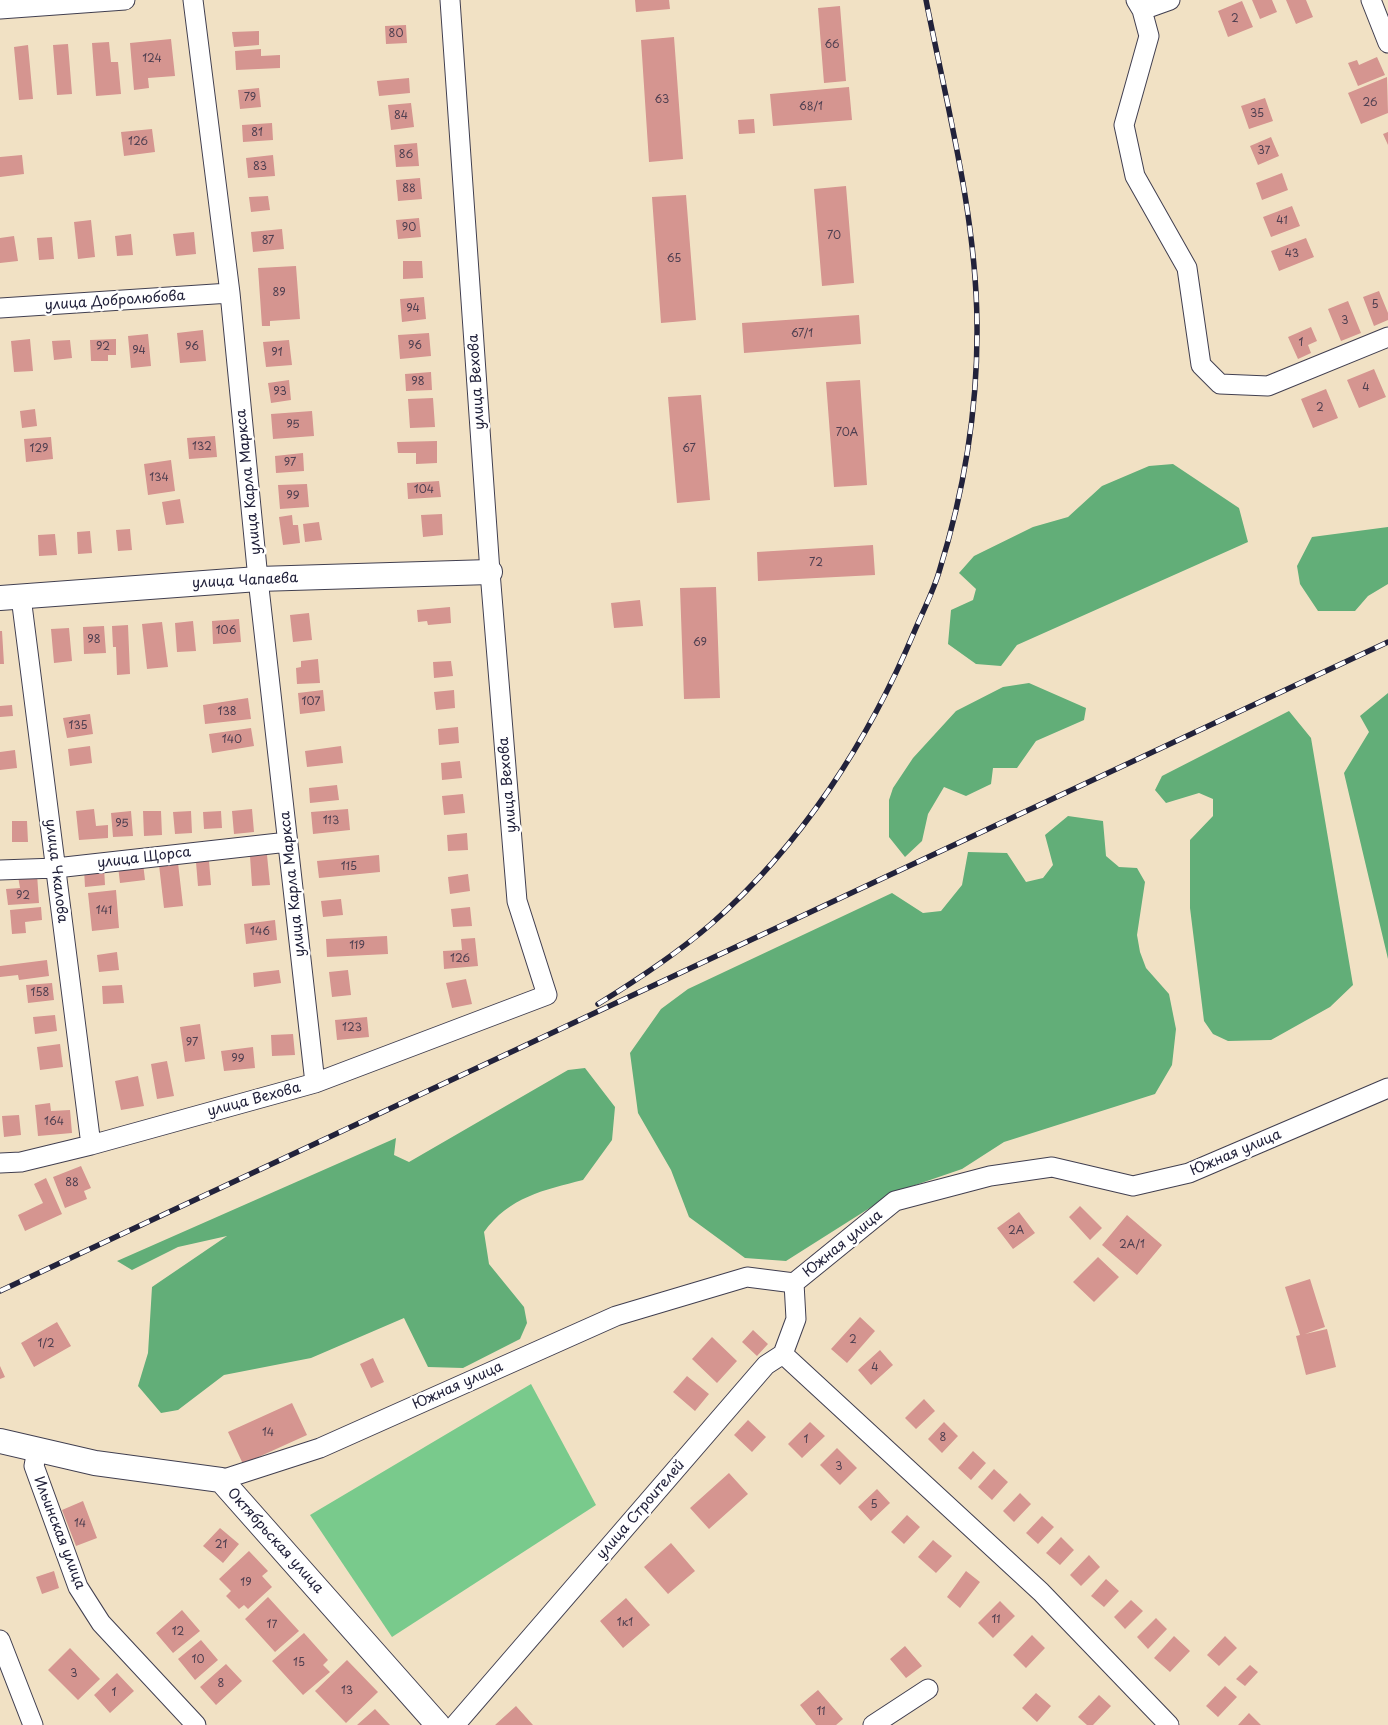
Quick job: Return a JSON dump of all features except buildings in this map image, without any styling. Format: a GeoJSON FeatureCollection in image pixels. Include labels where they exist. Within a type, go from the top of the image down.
{"type":"FeatureCollection","features":[{"type":"Feature","properties":{"kind":"street"},"geometry":{"type":"LineString","coordinates":[[0,9],[125,0]]}},
{"type":"Feature","properties":{"kind":"street","name":"улица Карла Маркса"},"geometry":{"type":"LineString","coordinates":[[193,0],[230,293],[258,579],[315,1083]]}},
{"type":"Feature","properties":{"kind":"street","name":"улица Вехова"},"geometry":{"type":"LineString","coordinates":[[0,1163],[21,1162],[90,1145],[315,1083],[547,995],[517,901],[490,572],[450,0]]}},
{"type":"Feature","properties":{"kind":"street"},"geometry":{"type":"LineString","coordinates":[[1170,0],[1139,5],[1149,36],[1124,125],[1135,176],[1187,268],[1201,365],[1220,384],[1268,386],[1388,337]]}},
{"type":"Feature","properties":{"kind":"street"},"geometry":{"type":"LineString","coordinates":[[1371,0],[1388,43]]}},
{"type":"Feature","properties":{"kind":"street","name":"улица Добролюбова"},"geometry":{"type":"LineString","coordinates":[[0,308],[230,293]]}},
{"type":"Feature","properties":{"kind":"street","name":"улица Чапаева"},"geometry":{"type":"LineString","coordinates":[[11,597],[258,579],[490,572]]}},
{"type":"Feature","properties":{"kind":"street","name":"улица Чкалова"},"geometry":{"type":"LineString","coordinates":[[11,597],[56,868],[90,1145]]}},
{"type":"Feature","properties":{"kind":"street","name":"улица Щорса"},"geometry":{"type":"LineString","coordinates":[[0,870],[56,868],[288,842]]}},
{"type":"Feature","properties":{"kind":"street","name":"Южная улица"},"geometry":{"type":"LineString","coordinates":[[221,1480],[320,1448],[616,1316],[747,1277],[794,1284],[895,1201],[990,1176],[1052,1167],[1133,1186],[1189,1173],[1388,1088]]}},
{"type":"Feature","properties":{"kind":"street"},"geometry":{"type":"LineString","coordinates":[[794,1284],[796,1318],[784,1354],[1041,1592],[1169,1725]]}},
{"type":"Feature","properties":{"kind":"street","name":"улица Строителей"},"geometry":{"type":"LineString","coordinates":[[455,1725],[766,1365],[784,1354]]}},
{"type":"Feature","properties":{"kind":"street","name":"Октябрьская улица"},"geometry":{"type":"LineString","coordinates":[[0,1441],[95,1463],[221,1480],[438,1725]]}},
{"type":"Feature","properties":{"kind":"street","name":"Ильинская улица"},"geometry":{"type":"LineString","coordinates":[[37,1450],[34,1466],[78,1587],[101,1623],[196,1725]]}},
{"type":"Feature","properties":{"kind":"street"},"geometry":{"type":"LineString","coordinates":[[0,1640],[33,1725]]}},
{"type":"Feature","properties":{"kind":"street"},"geometry":{"type":"LineString","coordinates":[[873,1725],[928,1689]]}},
{"type":"Feature","properties":{"kind":"green space"},"geometry":{"type":"Polygon","coordinates":[[[1173,464],[1239,508],[1248,542],[1017,645],[1001,666],[976,664],[948,644],[951,610],[973,600],[976,589],[959,573],[974,556],[1033,527],[1068,517],[1102,486],[1149,466],[1173,464]]]}},
{"type":"Feature","properties":{"kind":"green space"},"geometry":{"type":"Polygon","coordinates":[[[1388,527],[1388,584],[1368,596],[1355,611],[1318,611],[1300,584],[1297,566],[1312,537],[1388,527]]]}},
{"type":"Feature","properties":{"kind":"green space"},"geometry":{"type":"Polygon","coordinates":[[[1029,683],[1086,708],[1084,720],[1036,741],[1017,768],[993,768],[991,784],[966,796],[944,787],[928,814],[922,841],[905,857],[889,837],[889,800],[893,788],[913,758],[956,711],[1003,687],[1029,683]]]}},
{"type":"Feature","properties":{"kind":"green space"},"geometry":{"type":"Polygon","coordinates":[[[1388,693],[1388,959],[1344,773],[1369,732],[1360,716],[1388,693]]]}},
{"type":"Feature","properties":{"kind":"green space"},"geometry":{"type":"Polygon","coordinates":[[[1289,711],[1311,738],[1353,985],[1330,1007],[1271,1040],[1228,1041],[1213,1034],[1204,1021],[1190,908],[1190,840],[1213,816],[1213,799],[1199,793],[1166,803],[1155,790],[1162,776],[1289,711]]]}},
{"type":"Feature","properties":{"kind":"green space"},"geometry":{"type":"Polygon","coordinates":[[[1068,816],[1103,821],[1106,856],[1119,867],[1137,868],[1145,882],[1137,935],[1140,952],[1146,968],[1169,994],[1176,1029],[1172,1065],[1155,1094],[1004,1142],[962,1169],[895,1192],[786,1261],[745,1258],[689,1217],[671,1170],[638,1113],[630,1053],[661,1009],[688,989],[892,893],[923,913],[941,911],[962,885],[968,852],[1007,853],[1026,882],[1043,878],[1053,865],[1045,835],[1068,816]]]}},
{"type":"Feature","properties":{"kind":"green space"},"geometry":{"type":"Polygon","coordinates":[[[585,1068],[615,1107],[612,1140],[583,1180],[555,1187],[516,1203],[494,1220],[484,1232],[489,1264],[524,1307],[527,1323],[520,1339],[463,1368],[428,1367],[404,1318],[311,1358],[224,1375],[178,1410],[161,1413],[138,1386],[148,1353],[152,1287],[227,1236],[178,1247],[132,1270],[117,1261],[396,1138],[394,1155],[409,1162],[568,1070],[585,1068]]]}},
{"type":"Feature","properties":{"kind":"green space"},"geometry":{"type":"Polygon","coordinates":[[[531,1384],[596,1505],[392,1637],[310,1515],[531,1384]]]}},
{"type":"Feature","properties":{"kind":"railway"},"geometry":{"type":"LineString","coordinates":[[598,1004],[656,967],[710,925],[743,894],[803,826],[854,751],[876,711],[897,671],[937,579],[956,511],[968,449],[975,386],[977,323],[972,242],[966,201],[926,0]]}},
{"type":"Feature","properties":{"kind":"railway"},"geometry":{"type":"LineString","coordinates":[[0,1291],[1388,642]]}}]}
